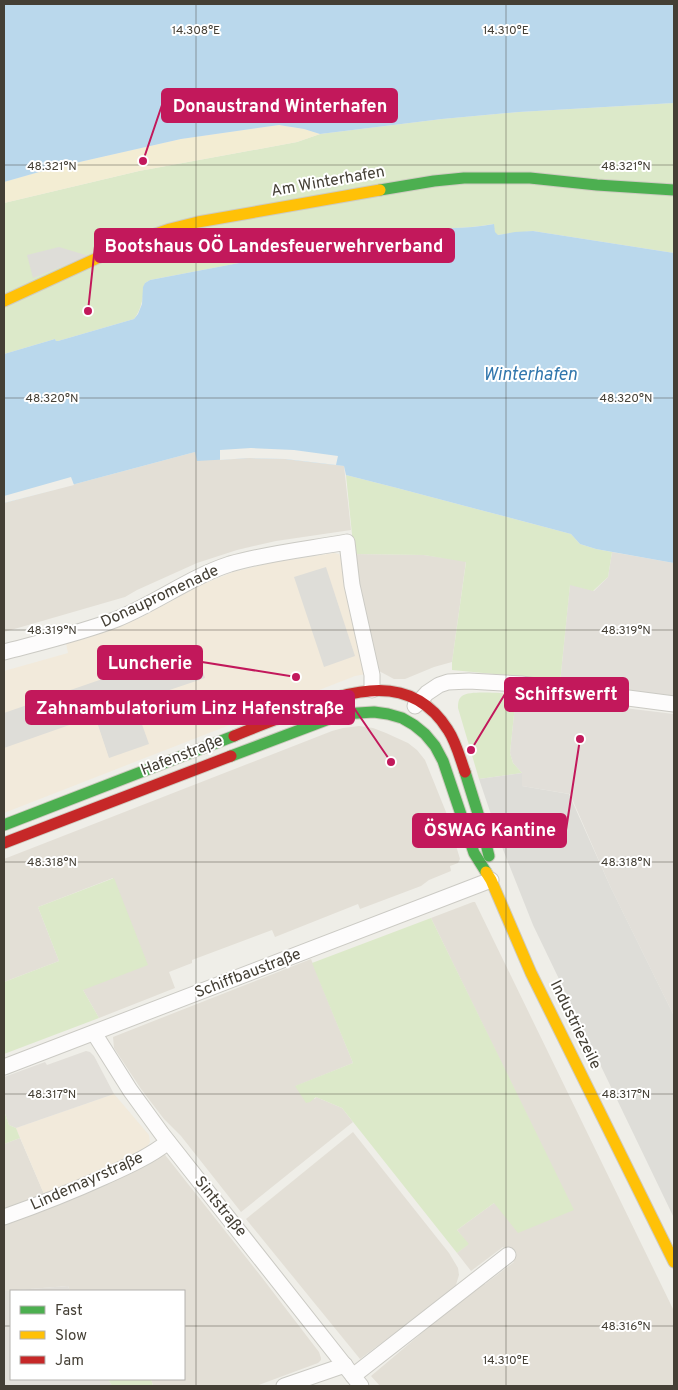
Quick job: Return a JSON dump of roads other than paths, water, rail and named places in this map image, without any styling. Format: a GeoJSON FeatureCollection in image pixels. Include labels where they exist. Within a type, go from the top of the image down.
{"type":"FeatureCollection","features":[{"type":"Feature","properties":{"kind":"main road","name":"Am Winterhafen"},"geometry":{"type":"LineString","coordinates":[[4,301],[130,243],[170,229],[198,222],[398,186],[455,179],[506,177],[674,190]]}},
{"type":"Feature","properties":{"kind":"main road","name":"Hafenstraße"},"geometry":{"type":"LineString","coordinates":[[4,825],[326,700],[350,692],[372,690],[402,694],[419,701],[435,713],[447,728],[457,747],[470,785],[488,849],[491,880]]}},
{"type":"Feature","properties":{"kind":"main road","name":"Hafenstraße"},"geometry":{"type":"LineString","coordinates":[[4,843],[330,717],[357,711],[374,711],[392,714],[406,720],[422,732],[438,750],[474,854],[491,880]]}},
{"type":"Feature","properties":{"kind":"main road","name":"Industriezeile"},"geometry":{"type":"LineString","coordinates":[[491,880],[531,973],[674,1262]]}},
{"type":"Feature","properties":{"kind":"street","name":"Donaupromenade"},"geometry":{"type":"LineString","coordinates":[[4,652],[118,619],[152,603],[204,574],[231,564],[264,556],[346,542],[352,585],[372,675],[372,690]]}},
{"type":"Feature","properties":{"kind":"street"},"geometry":{"type":"LineString","coordinates":[[406,720],[419,701],[434,688],[444,683],[455,682],[521,684],[674,704]]}},
{"type":"Feature","properties":{"kind":"street","name":"Schiffbaustraße"},"geometry":{"type":"LineString","coordinates":[[4,1067],[491,880]]}},
{"type":"Feature","properties":{"kind":"street","name":"Sintstraße"},"geometry":{"type":"LineString","coordinates":[[94,1033],[130,1090],[168,1142],[353,1376]]}},
{"type":"Feature","properties":{"kind":"street","name":"Lindemayrstraße"},"geometry":{"type":"LineString","coordinates":[[4,1217],[69,1193],[149,1155],[168,1142]]}},
{"type":"Feature","properties":{"kind":"street"},"geometry":{"type":"LineString","coordinates":[[284,1386],[353,1376],[508,1255]]}},
{"type":"Feature","properties":{"kind":"water"},"geometry":{"type":"Polygon","coordinates":[[[4,4],[674,4],[674,103],[519,112],[442,119],[320,134],[279,125],[181,139],[53,168],[4,182],[4,4]]]}},
{"type":"Feature","properties":{"kind":"water","name":"Winterhafen"},"geometry":{"type":"Polygon","coordinates":[[[494,224],[495,232],[498,235],[533,231],[674,253],[674,563],[596,549],[580,544],[571,534],[346,475],[344,466],[285,459],[249,458],[197,461],[195,452],[4,503],[4,354],[134,319],[142,304],[143,287],[150,280],[406,231],[494,224]]]}},
{"type":"Feature","properties":{"kind":"place","name":"Donaustrand Winterhafen"},"geometry":{"type":"Point","coordinates":[143,161]}},
{"type":"Feature","properties":{"kind":"place","name":"Bootshaus OÖ Landesfeuerwehrverband"},"geometry":{"type":"Point","coordinates":[88,311]}},
{"type":"Feature","properties":{"kind":"place","name":"Luncherie"},"geometry":{"type":"Point","coordinates":[296,677]}},
{"type":"Feature","properties":{"kind":"place","name":"ÖSWAG Kantine"},"geometry":{"type":"Point","coordinates":[580,739]}},
{"type":"Feature","properties":{"kind":"place","name":"Schiffswerft"},"geometry":{"type":"Point","coordinates":[471,750]}},
{"type":"Feature","properties":{"kind":"place","name":"Zahnambulatorium Linz Hafenstraße"},"geometry":{"type":"Point","coordinates":[391,762]}}]}
